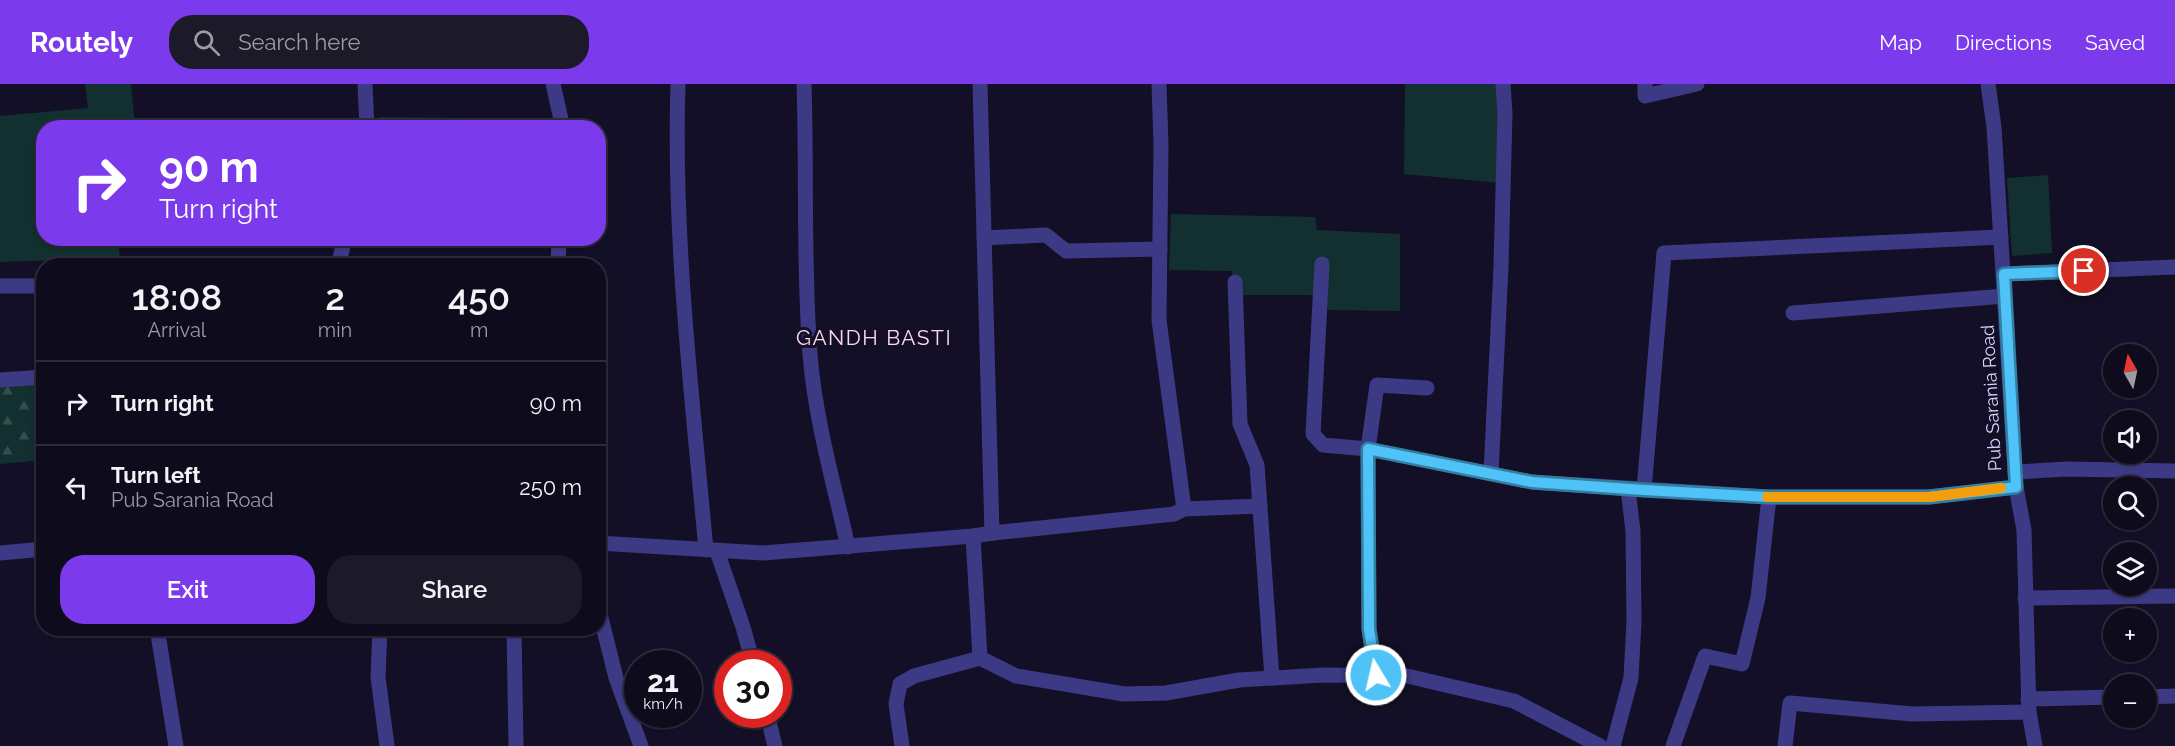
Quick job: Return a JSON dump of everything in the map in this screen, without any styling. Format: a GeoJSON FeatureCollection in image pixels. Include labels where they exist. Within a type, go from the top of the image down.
{"type":"FeatureCollection","features":[{"type":"Feature","properties":{"kind":"street"},"geometry":{"type":"LineString","coordinates":[[365,84],[367,120]]}},
{"type":"Feature","properties":{"kind":"street"},"geometry":{"type":"LineString","coordinates":[[553,84],[561,120]]}},
{"type":"Feature","properties":{"kind":"street"},"geometry":{"type":"LineString","coordinates":[[678,84],[676,148],[678,229],[712,550],[743,627],[749,650]]}},
{"type":"Feature","properties":{"kind":"street"},"geometry":{"type":"LineString","coordinates":[[804,84],[810,356],[820,424],[848,547]]}},
{"type":"Feature","properties":{"kind":"street"},"geometry":{"type":"LineString","coordinates":[[980,84],[992,533]]}},
{"type":"Feature","properties":{"kind":"street"},"geometry":{"type":"LineString","coordinates":[[1159,84],[1159,320],[1184,509]]}},
{"type":"Feature","properties":{"kind":"street"},"geometry":{"type":"LineString","coordinates":[[1491,473],[1501,267],[1505,113],[1503,84]]}},
{"type":"Feature","properties":{"kind":"street"},"geometry":{"type":"LineString","coordinates":[[1644,84],[1645,96],[1697,84]]}},
{"type":"Feature","properties":{"kind":"street","name":"Pub Sarania Road"},"geometry":{"type":"LineString","coordinates":[[1988,84],[1994,127],[2015,479],[2024,530],[2028,706],[2035,746]]}},
{"type":"Feature","properties":{"kind":"street"},"geometry":{"type":"LineString","coordinates":[[984,238],[1046,235],[1066,251],[1160,249]]}},
{"type":"Feature","properties":{"kind":"street"},"geometry":{"type":"LineString","coordinates":[[1644,490],[1664,253],[2001,237]]}},
{"type":"Feature","properties":{"kind":"street"},"geometry":{"type":"LineString","coordinates":[[1322,264],[1313,434],[1323,445],[1368,449],[1532,482],[1768,497],[1929,497],[2067,469],[2175,471]]}},
{"type":"Feature","properties":{"kind":"street"},"geometry":{"type":"LineString","coordinates":[[2004,274],[2175,267]]}},
{"type":"Feature","properties":{"kind":"street"},"geometry":{"type":"LineString","coordinates":[[1235,282],[1240,424],[1257,465],[1272,678]]}},
{"type":"Feature","properties":{"kind":"street"},"geometry":{"type":"LineString","coordinates":[[0,286],[36,286]]}},
{"type":"Feature","properties":{"kind":"street"},"geometry":{"type":"LineString","coordinates":[[1793,313],[2005,296]]}},
{"type":"Feature","properties":{"kind":"street"},"geometry":{"type":"LineString","coordinates":[[0,380],[36,378]]}},
{"type":"Feature","properties":{"kind":"street"},"geometry":{"type":"LineString","coordinates":[[1376,675],[1369,629],[1368,449],[1377,385],[1427,388]]}},
{"type":"Feature","properties":{"kind":"street"},"geometry":{"type":"LineString","coordinates":[[1613,746],[1631,678],[1634,622],[1633,531],[1628,489]]}},
{"type":"Feature","properties":{"kind":"street"},"geometry":{"type":"LineString","coordinates":[[1673,746],[1705,656],[1742,664],[1758,598],[1768,497]]}},
{"type":"Feature","properties":{"kind":"street"},"geometry":{"type":"LineString","coordinates":[[606,543],[763,553],[973,536],[1174,514],[1184,509],[1260,506]]}},
{"type":"Feature","properties":{"kind":"street"},"geometry":{"type":"LineString","coordinates":[[973,536],[980,658]]}},
{"type":"Feature","properties":{"kind":"street"},"geometry":{"type":"LineString","coordinates":[[0,553],[36,550]]}},
{"type":"Feature","properties":{"kind":"street"},"geometry":{"type":"LineString","coordinates":[[2025,598],[2175,596]]}},
{"type":"Feature","properties":{"kind":"street"},"geometry":{"type":"LineString","coordinates":[[158,636],[176,746]]}},
{"type":"Feature","properties":{"kind":"street"},"geometry":{"type":"LineString","coordinates":[[380,636],[378,677],[387,746]]}},
{"type":"Feature","properties":{"kind":"street"},"geometry":{"type":"LineString","coordinates":[[514,636],[516,746]]}},
{"type":"Feature","properties":{"kind":"street"},"geometry":{"type":"LineString","coordinates":[[606,636],[616,678],[640,746]]}},
{"type":"Feature","properties":{"kind":"street"},"geometry":{"type":"LineString","coordinates":[[902,746],[896,704],[900,684],[914,676],[980,658],[1016,676],[1124,694],[1166,693],[1239,680],[1324,675],[1407,675],[1514,701],[1600,746]]}},
{"type":"Feature","properties":{"kind":"street"},"geometry":{"type":"LineString","coordinates":[[2157,697],[2175,696]]}},
{"type":"Feature","properties":{"kind":"street"},"geometry":{"type":"LineString","coordinates":[[1785,746],[1790,704],[1912,714],[2103,699]]}},
{"type":"Feature","properties":{"kind":"street"},"geometry":{"type":"LineString","coordinates":[[770,728],[775,746]]}},
{"type":"Feature","properties":{"kind":"green space"},"geometry":{"type":"Polygon","coordinates":[[[85,84],[131,84],[134,120],[36,120],[36,246],[119,246],[120,258],[36,258],[36,261],[0,262],[0,116],[88,108],[85,84]]]}},
{"type":"Feature","properties":{"kind":"green space"},"geometry":{"type":"Polygon","coordinates":[[[1405,84],[1499,84],[1500,183],[1404,174],[1405,84]]]}},
{"type":"Feature","properties":{"kind":"green space"},"geometry":{"type":"Polygon","coordinates":[[[379,117],[468,118],[468,120],[379,120],[379,117]]]}},
{"type":"Feature","properties":{"kind":"green space"},"geometry":{"type":"Polygon","coordinates":[[[2048,175],[2052,253],[2012,256],[2007,178],[2048,175]]]}},
{"type":"Feature","properties":{"kind":"green space"},"geometry":{"type":"Polygon","coordinates":[[[1171,214],[1315,217],[1317,230],[1400,234],[1400,311],[1329,310],[1311,295],[1234,295],[1232,271],[1169,270],[1171,214]]]}},
{"type":"Feature","properties":{"kind":"green space"},"geometry":{"type":"Polygon","coordinates":[[[36,377],[36,461],[0,464],[0,378],[36,377]]]}},
{"type":"Feature","properties":{"kind":"slow traffic"},"geometry":{"type":"LineString","coordinates":[[1767,497],[1929,497],[2001,488]]}},
{"type":"Feature","properties":{"kind":"district","name":"GANDH BASTI"},"geometry":{"type":"Point","coordinates":[874,337]}},
{"type":"Feature","properties":{"kind":"route"},"geometry":{"type":"LineString","coordinates":[[1376,675],[1369,629],[1368,449],[1532,482],[1644,490],[1768,497],[1929,497],[2016,487],[2004,274],[2084,271]]}}]}
